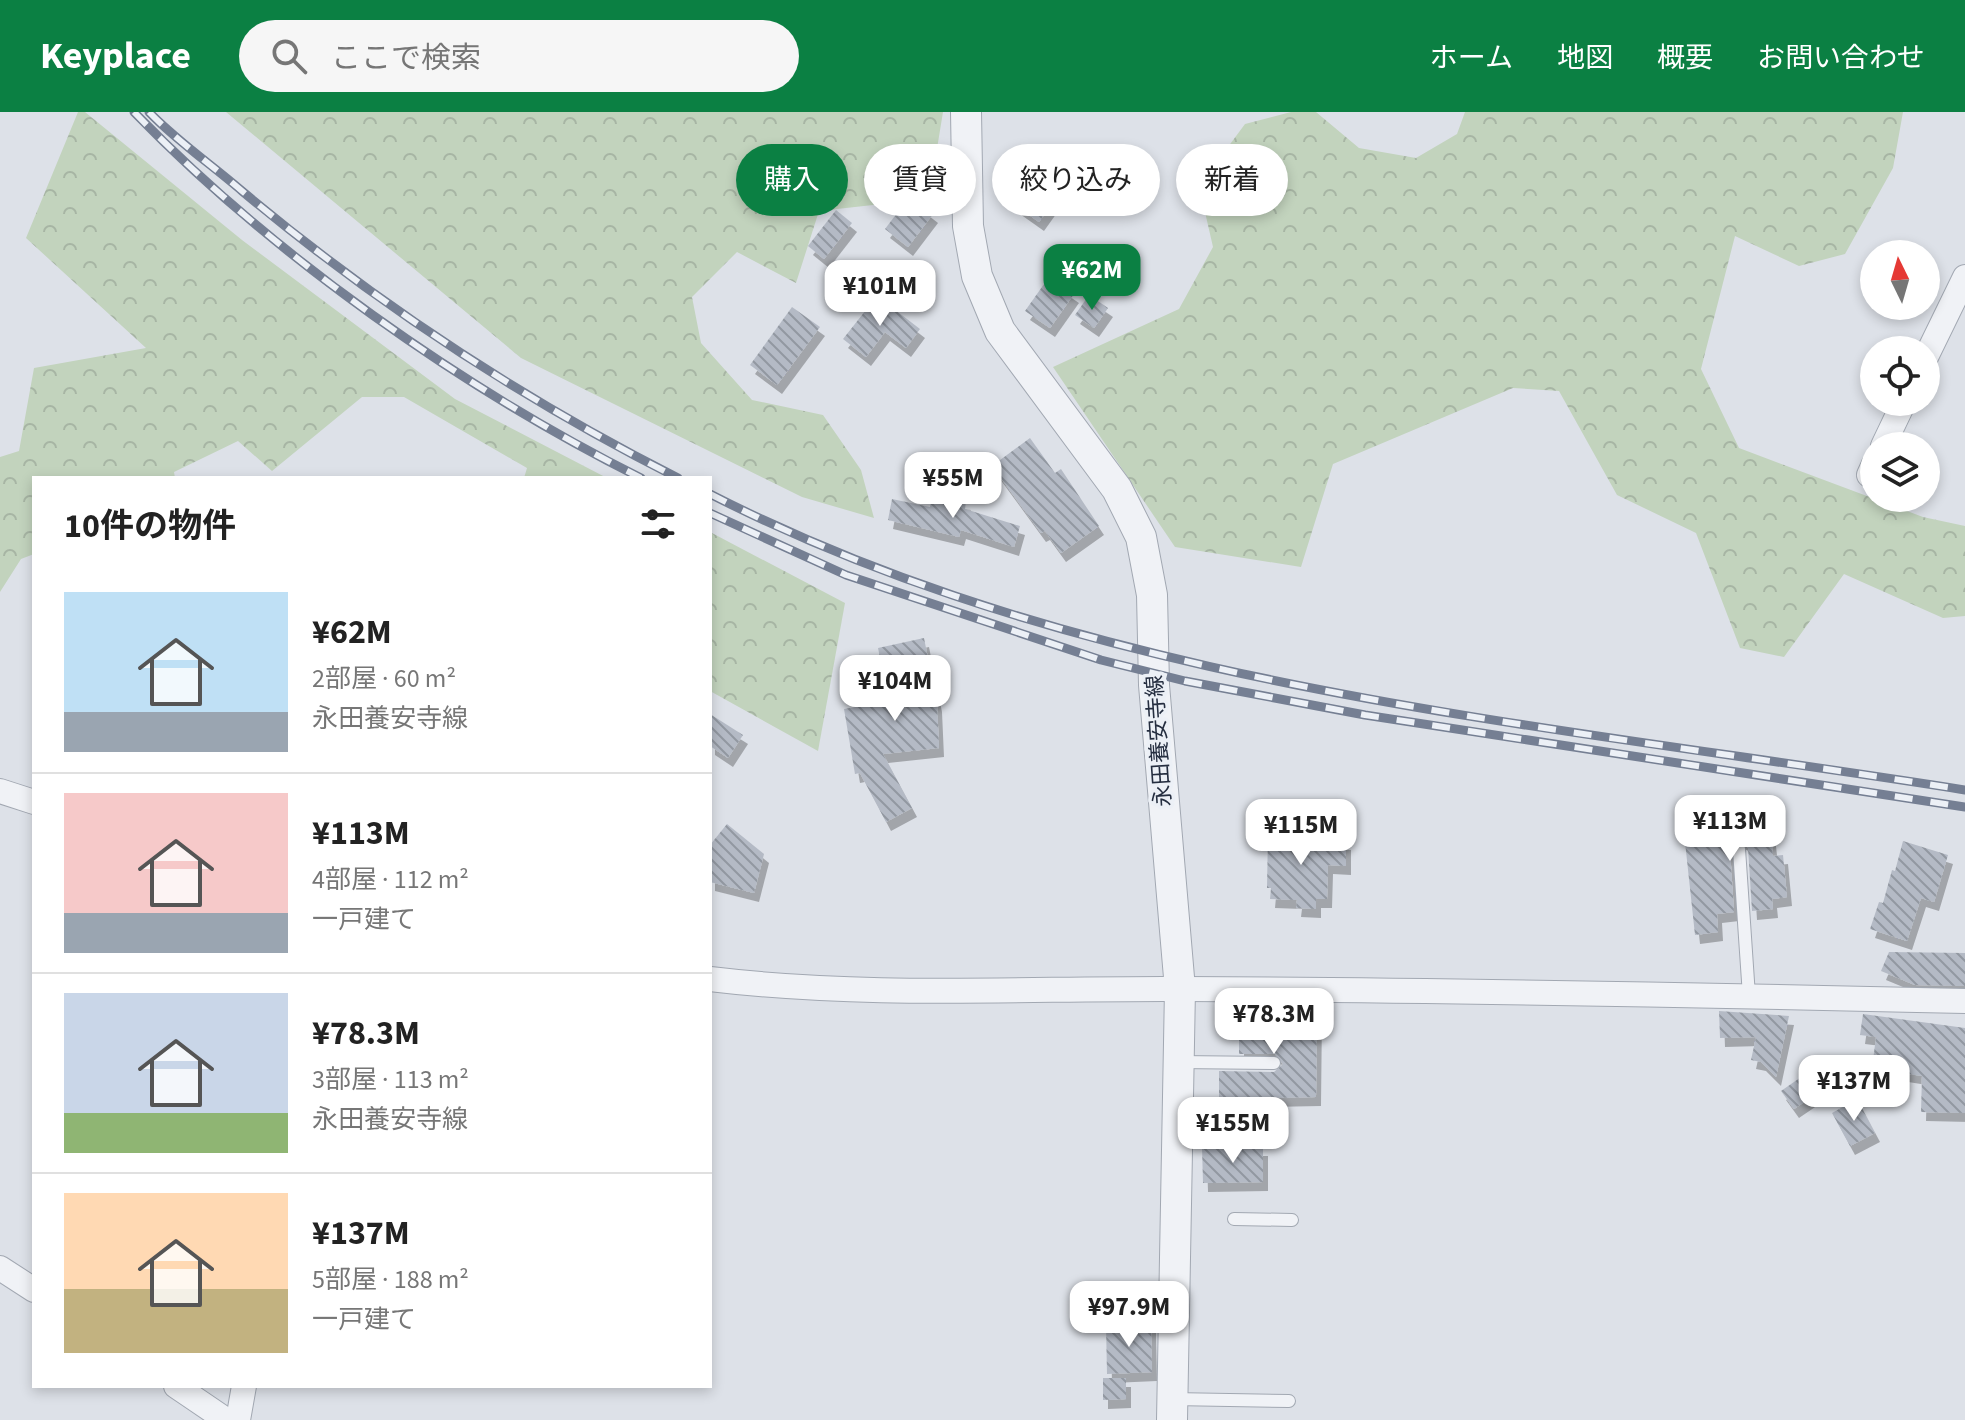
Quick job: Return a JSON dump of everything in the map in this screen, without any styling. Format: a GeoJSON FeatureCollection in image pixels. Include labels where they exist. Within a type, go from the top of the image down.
{"type":"FeatureCollection","features":[{"type":"Feature","properties":{"kind":"street","name":"永田養安寺線"},"geometry":{"type":"LineString","coordinates":[[966,112],[968,226],[983,290],[1000,331],[1117,489],[1141,537],[1152,595],[1154,685],[1180,989],[1172,1410]]}},
{"type":"Feature","properties":{"kind":"street"},"geometry":{"type":"LineString","coordinates":[[1936,336],[1965,277]]}},
{"type":"Feature","properties":{"kind":"street"},"geometry":{"type":"LineString","coordinates":[[0,791],[32,801]]}},
{"type":"Feature","properties":{"kind":"street"},"geometry":{"type":"LineString","coordinates":[[712,979],[790,989],[893,993],[1180,989],[1965,1001]]}},
{"type":"Feature","properties":{"kind":"street"},"geometry":{"type":"LineString","coordinates":[[0,1268],[32,1289]]}},
{"type":"Feature","properties":{"kind":"street"},"geometry":{"type":"LineString","coordinates":[[179,1388],[226,1420]]}},
{"type":"Feature","properties":{"kind":"street"},"geometry":{"type":"LineString","coordinates":[[238,1420],[244,1388]]}},
{"type":"Feature","properties":{"kind":"lane"},"geometry":{"type":"LineString","coordinates":[[1739,849],[1749,996]]}},
{"type":"Feature","properties":{"kind":"lane"},"geometry":{"type":"LineString","coordinates":[[1178,1062],[1274,1063]]}},
{"type":"Feature","properties":{"kind":"lane"},"geometry":{"type":"LineString","coordinates":[[1177,1134],[1259,1135]]}},
{"type":"Feature","properties":{"kind":"lane"},"geometry":{"type":"LineString","coordinates":[[1234,1219],[1292,1220]]}},
{"type":"Feature","properties":{"kind":"lane"},"geometry":{"type":"LineString","coordinates":[[1172,1410],[1289,1401]]}},
{"type":"Feature","properties":{"kind":"green space"},"geometry":{"type":"Polygon","coordinates":[[[78,112],[85,112],[242,240],[455,399],[603,476],[525,476],[527,468],[404,397],[362,397],[272,471],[238,441],[174,472],[175,476],[32,476],[32,555],[21,559],[0,592],[0,457],[19,451],[34,368],[146,348],[26,238],[78,112]]]}},
{"type":"Feature","properties":{"kind":"green space"},"geometry":{"type":"Polygon","coordinates":[[[226,112],[943,112],[938,144],[864,144],[864,206],[848,208],[848,144],[736,144],[736,216],[817,216],[796,283],[737,252],[692,297],[701,343],[752,400],[823,415],[861,470],[874,518],[802,497],[521,358],[226,112]]]}},
{"type":"Feature","properties":{"kind":"green space"},"geometry":{"type":"Polygon","coordinates":[[[1291,112],[1316,112],[1359,148],[1416,158],[1457,134],[1465,112],[1903,112],[1893,168],[1845,254],[1799,266],[1735,236],[1701,369],[1739,448],[1860,493],[1860,512],[1910,512],[1965,526],[1965,616],[1943,618],[1844,574],[1784,657],[1740,648],[1696,533],[1617,495],[1559,391],[1513,388],[1333,464],[1301,567],[1175,547],[1053,367],[1179,309],[1213,247],[1206,216],[1288,216],[1288,144],[1230,144],[1245,124],[1291,112]]]}},
{"type":"Feature","properties":{"kind":"green space"},"geometry":{"type":"Polygon","coordinates":[[[712,533],[845,603],[818,751],[712,692],[712,533]]]}},
{"type":"Feature","properties":{"kind":"building"},"geometry":{"type":"Polygon","coordinates":[[[831,216],[843,216],[852,223],[824,259],[808,246],[831,216]]]}},
{"type":"Feature","properties":{"kind":"building"},"geometry":{"type":"Polygon","coordinates":[[[895,216],[931,216],[908,247],[885,229],[895,216]]]}},
{"type":"Feature","properties":{"kind":"building"},"geometry":{"type":"Polygon","coordinates":[[[1049,277],[1074,294],[1050,328],[1025,311],[1049,277]]]}},
{"type":"Feature","properties":{"kind":"building"},"geometry":{"type":"Polygon","coordinates":[[[1089,295],[1108,308],[1094,328],[1075,315],[1089,295]]]}},
{"type":"Feature","properties":{"kind":"building"},"geometry":{"type":"Polygon","coordinates":[[[877,296],[920,329],[906,348],[885,332],[866,357],[843,339],[877,296]]]}},
{"type":"Feature","properties":{"kind":"building"},"geometry":{"type":"Polygon","coordinates":[[[792,307],[820,327],[777,385],[750,365],[792,307]]]}},
{"type":"Feature","properties":{"kind":"building"},"geometry":{"type":"Polygon","coordinates":[[[1030,438],[1055,473],[1061,469],[1099,526],[1061,553],[1045,531],[1041,533],[992,466],[1030,438]]]}},
{"type":"Feature","properties":{"kind":"building"},"geometry":{"type":"Polygon","coordinates":[[[932,496],[966,501],[965,509],[1020,526],[1014,547],[961,530],[959,537],[888,520],[892,499],[930,507],[932,496]]]}},
{"type":"Feature","properties":{"kind":"building"},"geometry":{"type":"Polygon","coordinates":[[[924,638],[937,703],[939,748],[883,754],[912,808],[886,822],[860,773],[855,774],[844,709],[889,701],[878,648],[924,638]]]}},
{"type":"Feature","properties":{"kind":"building"},"geometry":{"type":"Polygon","coordinates":[[[712,715],[743,735],[728,758],[712,747],[712,715]]]}},
{"type":"Feature","properties":{"kind":"building"},"geometry":{"type":"Polygon","coordinates":[[[1768,809],[1773,856],[1783,855],[1787,897],[1772,899],[1773,909],[1752,911],[1748,848],[1742,841],[1735,841],[1730,850],[1734,912],[1717,914],[1718,932],[1695,935],[1682,814],[1768,809]]]}},
{"type":"Feature","properties":{"kind":"building"},"geometry":{"type":"Polygon","coordinates":[[[727,824],[764,854],[754,893],[712,882],[712,843],[727,824]]]}},
{"type":"Feature","properties":{"kind":"building"},"geometry":{"type":"Polygon","coordinates":[[[1268,832],[1294,832],[1294,839],[1346,841],[1346,866],[1328,865],[1327,899],[1316,899],[1316,909],[1296,908],[1297,900],[1270,899],[1271,888],[1267,888],[1268,832]]]}},
{"type":"Feature","properties":{"kind":"building"},"geometry":{"type":"Polygon","coordinates":[[[1903,841],[1948,855],[1934,902],[1921,898],[1907,941],[1870,929],[1879,902],[1883,903],[1892,870],[1895,871],[1903,841]]]}},
{"type":"Feature","properties":{"kind":"building"},"geometry":{"type":"Polygon","coordinates":[[[1889,952],[1965,953],[1965,986],[1915,985],[1881,971],[1889,952]]]}},
{"type":"Feature","properties":{"kind":"building"},"geometry":{"type":"Polygon","coordinates":[[[1317,1005],[1316,1097],[1259,1098],[1259,1107],[1219,1108],[1219,1071],[1274,1072],[1283,1064],[1275,1054],[1239,1054],[1239,1007],[1317,1005]]]}},
{"type":"Feature","properties":{"kind":"building"},"geometry":{"type":"Polygon","coordinates":[[[1719,1011],[1789,1016],[1776,1077],[1761,1062],[1751,1060],[1756,1037],[1720,1038],[1719,1011]]]}},
{"type":"Feature","properties":{"kind":"building"},"geometry":{"type":"Polygon","coordinates":[[[1863,1014],[1965,1028],[1965,1113],[1921,1112],[1922,1076],[1872,1068],[1876,1037],[1860,1035],[1863,1014]]]}},
{"type":"Feature","properties":{"kind":"building"},"geometry":{"type":"Polygon","coordinates":[[[1804,1075],[1816,1094],[1794,1109],[1781,1091],[1804,1075]]]}},
{"type":"Feature","properties":{"kind":"building"},"geometry":{"type":"Polygon","coordinates":[[[1857,1099],[1875,1133],[1850,1146],[1832,1113],[1857,1099]]]}},
{"type":"Feature","properties":{"kind":"building"},"geometry":{"type":"Polygon","coordinates":[[[1202,1147],[1263,1147],[1263,1182],[1203,1183],[1202,1147]]]}},
{"type":"Feature","properties":{"kind":"building"},"geometry":{"type":"Polygon","coordinates":[[[1151,1324],[1152,1372],[1107,1374],[1106,1325],[1151,1324]]]}},
{"type":"Feature","properties":{"kind":"building"},"geometry":{"type":"Polygon","coordinates":[[[1103,1378],[1126,1378],[1126,1399],[1103,1400],[1103,1378]]]}},
{"type":"Feature","properties":{"kind":"railway"},"geometry":{"type":"LineString","coordinates":[[134,112],[247,217],[373,315],[506,403],[637,476]]}},
{"type":"Feature","properties":{"kind":"railway"},"geometry":{"type":"LineString","coordinates":[[149,112],[293,232],[398,310],[563,416],[674,476]]}},
{"type":"Feature","properties":{"kind":"railway"},"geometry":{"type":"LineString","coordinates":[[712,495],[857,560],[1009,614],[1165,656],[1324,690],[1484,719],[1965,790]]}},
{"type":"Feature","properties":{"kind":"railway"},"geometry":{"type":"LineString","coordinates":[[712,514],[846,575],[1101,660],[1185,681],[1365,715],[1965,807]]}}]}
